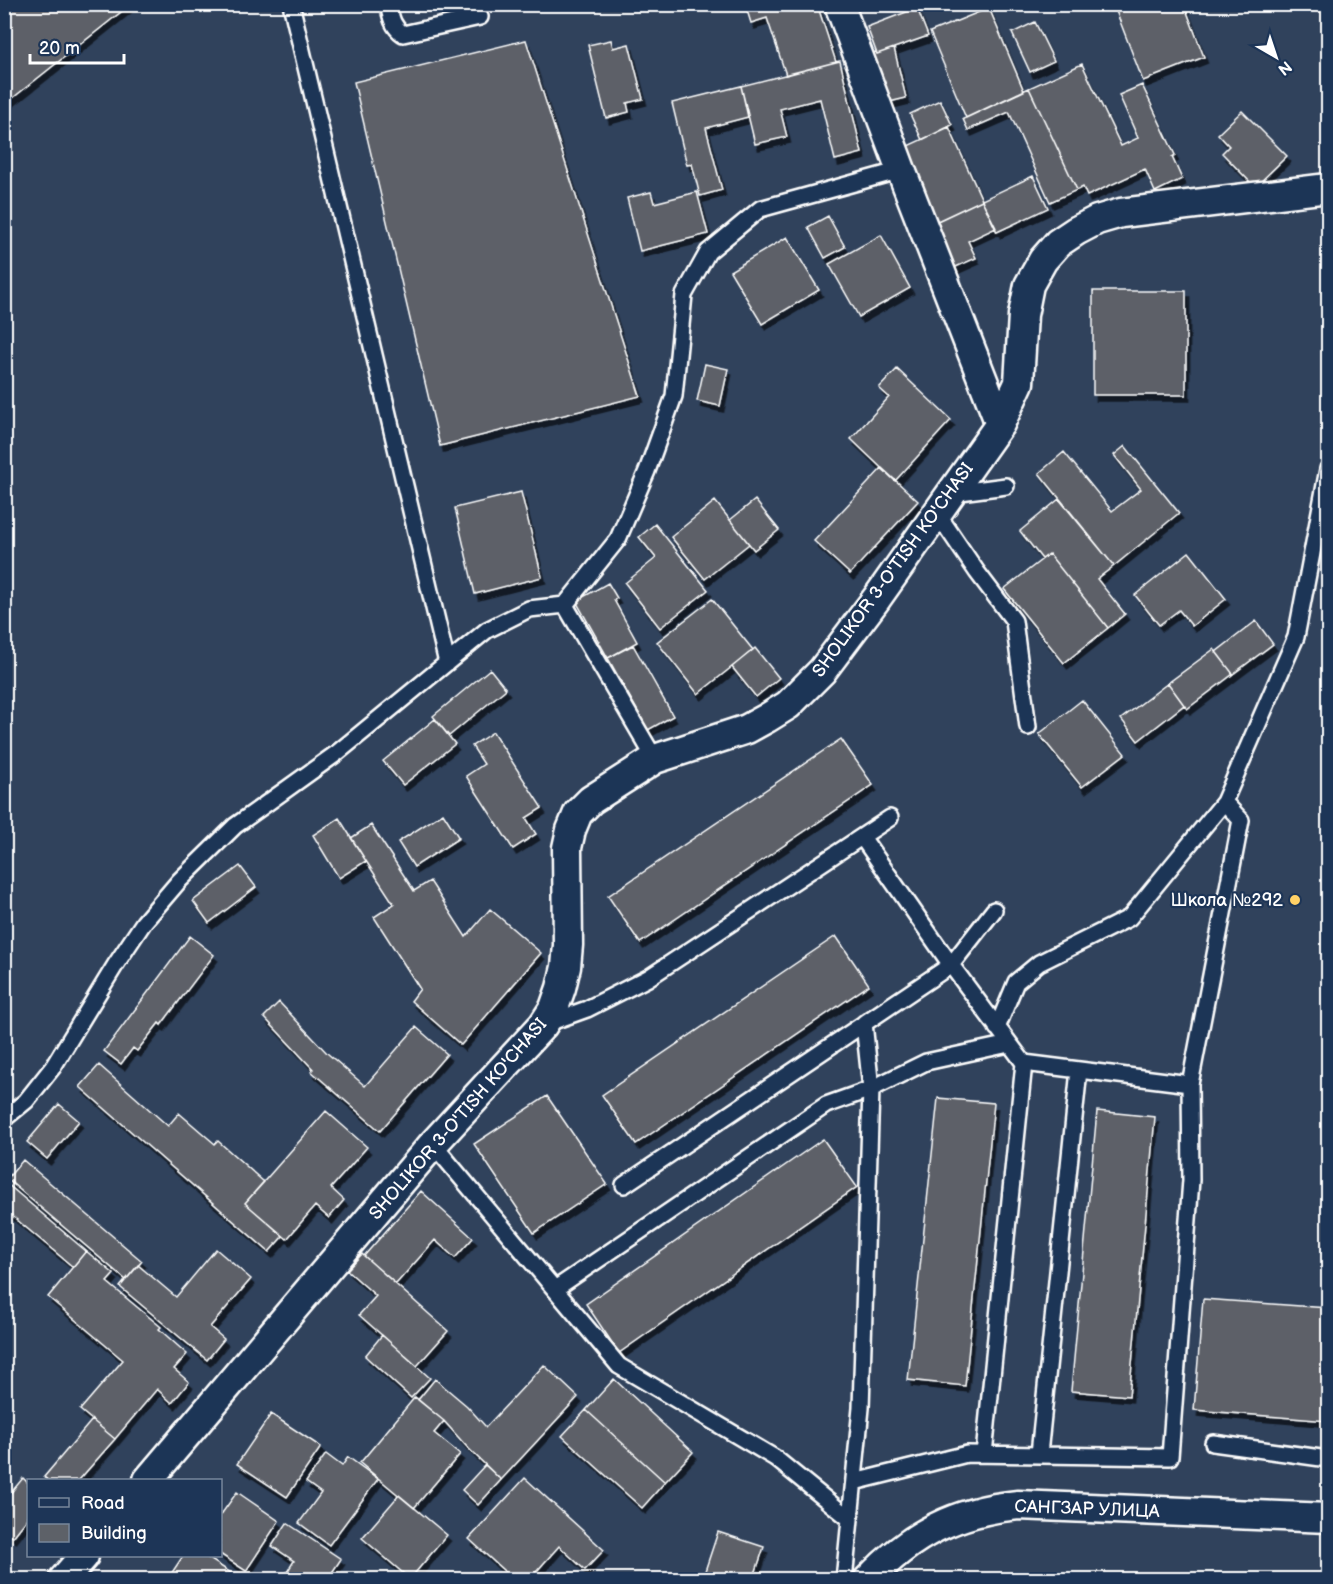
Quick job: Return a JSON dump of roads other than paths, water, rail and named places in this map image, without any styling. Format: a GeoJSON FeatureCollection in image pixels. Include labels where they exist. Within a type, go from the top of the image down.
{"type":"FeatureCollection","features":[{"type":"Feature","properties":{"kind":"street"},"geometry":{"type":"LineString","coordinates":[[839,4],[1000,424]]}},
{"type":"Feature","properties":{"kind":"street","name":"SHOLIKOR 3-O'TISH KO'CHASI"},"geometry":{"type":"LineString","coordinates":[[149,1479],[434,1144],[543,1026],[554,1008],[566,967],[568,945],[567,848],[578,813],[591,800],[655,759],[747,729],[788,705],[822,671],[878,598],[1000,424],[1020,382],[1023,315],[1029,285],[1043,260],[1058,243],[1098,220],[1120,213],[1329,188]]}},
{"type":"Feature","properties":{"kind":"street","name":"САНГЗАР УЛИЦА"},"geometry":{"type":"LineString","coordinates":[[868,1580],[888,1559],[935,1527],[989,1508],[1018,1505],[1329,1518]]}},
{"type":"Feature","properties":{"kind":"street"},"geometry":{"type":"LineString","coordinates":[[63,1580],[83,1557]]}},
{"type":"Feature","properties":{"kind":"lane"},"geometry":{"type":"LineString","coordinates":[[291,4],[447,663]]}},
{"type":"Feature","properties":{"kind":"lane"},"geometry":{"type":"LineString","coordinates":[[388,4],[392,21],[396,29],[403,34],[480,17]]}},
{"type":"Feature","properties":{"kind":"lane"},"geometry":{"type":"LineString","coordinates":[[4,1119],[26,1101],[53,1066],[144,922],[179,881],[235,826],[337,753],[487,630],[529,609],[565,605],[618,538],[647,471],[674,396],[684,295],[708,252],[760,209],[901,170]]}},
{"type":"Feature","properties":{"kind":"lane"},"geometry":{"type":"LineString","coordinates":[[997,1028],[1016,982],[1039,963],[1130,918],[1224,802],[1296,637],[1328,469]]}},
{"type":"Feature","properties":{"kind":"lane"},"geometry":{"type":"LineString","coordinates":[[1006,486],[944,503],[977,572],[1014,621],[1028,726]]}},
{"type":"Feature","properties":{"kind":"lane"},"geometry":{"type":"LineString","coordinates":[[565,605],[655,759]]}},
{"type":"Feature","properties":{"kind":"lane"},"geometry":{"type":"LineString","coordinates":[[854,1482],[967,1454],[1170,1457],[1191,1180],[1190,1084],[1241,820],[1224,802]]}},
{"type":"Feature","properties":{"kind":"lane"},"geometry":{"type":"LineString","coordinates":[[543,1026],[587,1009],[648,978],[890,818]]}},
{"type":"Feature","properties":{"kind":"lane"},"geometry":{"type":"LineString","coordinates":[[862,837],[1023,1063],[984,1454]]}},
{"type":"Feature","properties":{"kind":"lane"},"geometry":{"type":"LineString","coordinates":[[624,1185],[951,965],[994,910]]}},
{"type":"Feature","properties":{"kind":"lane"},"geometry":{"type":"LineString","coordinates":[[844,1580],[861,1408],[871,1089],[864,1023]]}},
{"type":"Feature","properties":{"kind":"lane"},"geometry":{"type":"LineString","coordinates":[[555,1289],[826,1105],[871,1089],[926,1062],[1009,1044]]}},
{"type":"Feature","properties":{"kind":"lane"},"geometry":{"type":"LineString","coordinates":[[1023,1063],[1190,1084]]}},
{"type":"Feature","properties":{"kind":"lane"},"geometry":{"type":"LineString","coordinates":[[1039,1455],[1079,1070]]}},
{"type":"Feature","properties":{"kind":"lane"},"geometry":{"type":"LineString","coordinates":[[434,1144],[620,1366],[775,1458],[850,1519]]}},
{"type":"Feature","properties":{"kind":"lane"},"geometry":{"type":"LineString","coordinates":[[1213,1443],[1329,1459]]}},
{"type":"Feature","properties":{"kind":"place","name":"Школа №292"},"geometry":{"type":"Point","coordinates":[1295,900]}}]}
